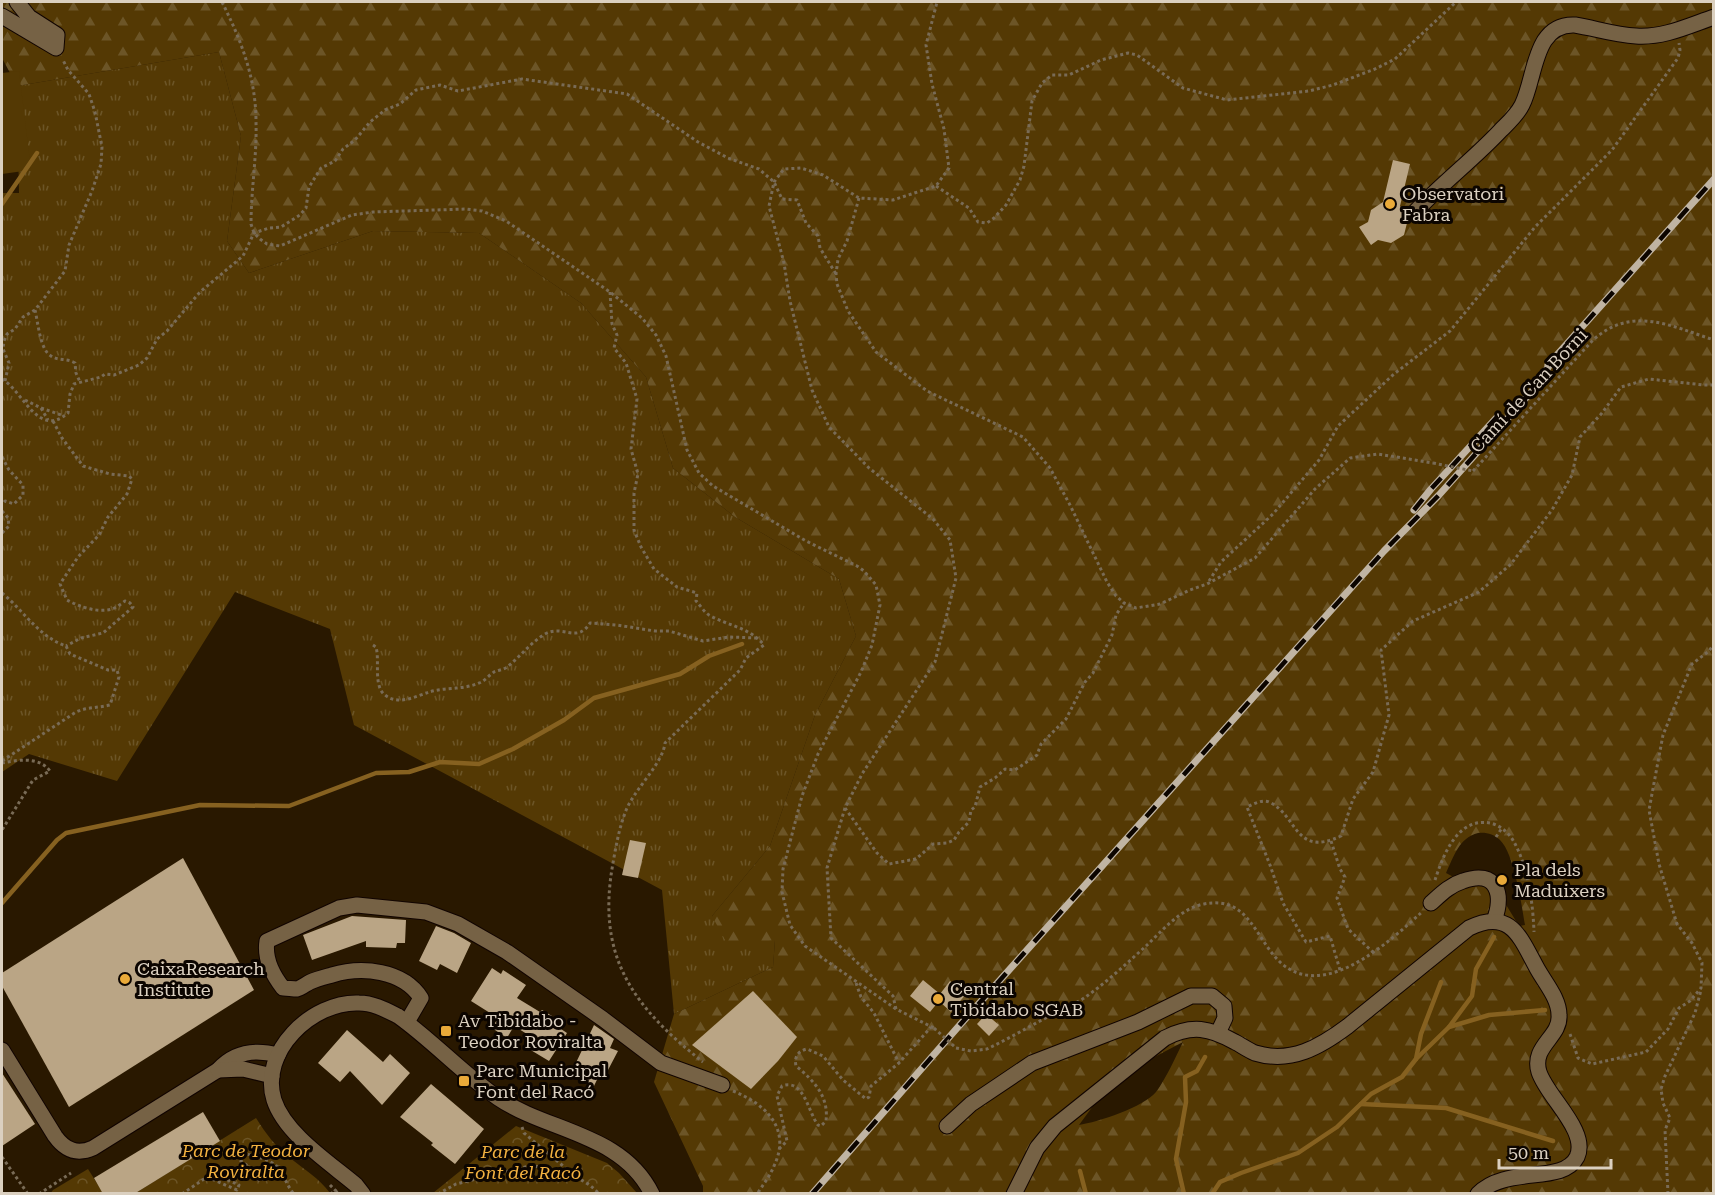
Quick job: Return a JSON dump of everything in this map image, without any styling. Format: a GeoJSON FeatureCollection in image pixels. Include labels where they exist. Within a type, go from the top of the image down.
{"type":"FeatureCollection","features":[{"type":"Feature","properties":{"kind":"street"},"geometry":{"type":"LineString","coordinates":[[2,16],[56,48],[57,35],[29,16],[17,3]]}},
{"type":"Feature","properties":{"kind":"street"},"geometry":{"type":"LineString","coordinates":[[1414,212],[1464,168],[1516,113],[1525,99],[1544,40],[1554,29],[1568,24],[1635,36],[1667,33],[1713,17]]}},
{"type":"Feature","properties":{"kind":"street"},"geometry":{"type":"LineString","coordinates":[[1431,903],[1461,881],[1475,877],[1485,879],[1494,885],[1498,892],[1499,904],[1494,921]]}},
{"type":"Feature","properties":{"kind":"street"},"geometry":{"type":"LineString","coordinates":[[407,1022],[421,998],[414,987],[400,979],[360,970],[335,974],[296,989],[283,988],[265,952],[267,941],[339,908],[357,905],[426,912],[458,924],[507,952],[603,1019],[660,1063],[722,1085]]}},
{"type":"Feature","properties":{"kind":"street"},"geometry":{"type":"LineString","coordinates":[[1014,1194],[1037,1148],[1055,1126],[1165,1038],[1190,1029],[1209,1030],[1252,1052],[1264,1055],[1287,1056],[1310,1050],[1331,1039],[1348,1026],[1469,928],[1494,921],[1505,924],[1517,932],[1556,1001],[1559,1022],[1542,1047],[1538,1070],[1542,1081],[1578,1135],[1579,1143],[1577,1157],[1569,1167],[1563,1170],[1505,1178],[1493,1183],[1478,1194]]}},
{"type":"Feature","properties":{"kind":"street"},"geometry":{"type":"LineString","coordinates":[[947,1126],[971,1104],[1032,1063],[1138,1022],[1191,996],[1212,996],[1224,1006],[1226,1018],[1218,1033]]}},
{"type":"Feature","properties":{"kind":"street"},"geometry":{"type":"LineString","coordinates":[[363,1194],[356,1185],[290,1126],[277,1107],[272,1076],[278,1055],[287,1040],[300,1027],[316,1015],[339,1006],[359,1003],[388,1010],[407,1022],[505,1102],[594,1141],[621,1156],[639,1174],[652,1194]]}},
{"type":"Feature","properties":{"kind":"street"},"geometry":{"type":"LineString","coordinates":[[2,1050],[60,1142],[64,1147],[76,1151],[93,1148],[218,1070],[231,1058],[246,1052],[260,1051],[278,1055]]}},
{"type":"Feature","properties":{"kind":"street"},"geometry":{"type":"LineString","coordinates":[[218,1070],[243,1069],[272,1076]]}},
{"type":"Feature","properties":{"kind":"path"},"geometry":{"type":"LineString","coordinates":[[222,2],[240,39],[253,86],[256,120],[251,224],[254,233],[267,243],[280,246],[352,215],[373,212],[450,209],[482,212],[506,221],[610,292],[642,318],[662,345],[687,450],[699,473],[713,486],[871,577],[878,591],[880,605],[872,645],[861,672],[818,754],[806,785],[789,840],[782,880],[786,915],[796,935],[805,946],[855,982],[896,1009],[932,1028],[956,1048],[972,1051],[987,1049],[1085,998],[1184,912],[1202,904],[1222,904],[1244,914],[1279,962],[1292,970],[1310,975],[1340,970],[1385,946],[1431,903],[1432,889],[1440,866],[1457,834],[1479,822],[1494,823],[1514,841],[1521,857],[1533,917],[1534,934]]}},
{"type":"Feature","properties":{"kind":"path"},"geometry":{"type":"LineString","coordinates":[[896,1009],[893,996],[831,938],[827,868],[845,807],[862,774],[935,662],[956,578],[950,540],[933,519],[869,468],[830,427],[812,390],[769,206],[774,182],[784,170],[801,168],[824,176],[859,198],[893,200],[936,186],[949,168],[944,129],[932,84],[926,45],[937,2]]}},
{"type":"Feature","properties":{"kind":"path"},"geometry":{"type":"LineString","coordinates":[[936,186],[969,208],[978,222],[987,223],[994,218],[1006,205],[1020,180],[1024,166],[1032,101],[1041,83],[1052,75],[1070,75],[1101,60],[1128,53],[1137,55],[1183,88],[1227,100],[1309,91],[1333,85],[1395,59],[1456,2]]}},
{"type":"Feature","properties":{"kind":"path"},"geometry":{"type":"LineString","coordinates":[[1207,584],[1221,562],[1273,514],[1319,460],[1338,426],[1394,374],[1450,331],[1535,227],[1612,150],[1678,58],[1680,50],[1678,29]]}},
{"type":"Feature","properties":{"kind":"path"},"geometry":{"type":"LineString","coordinates":[[56,48],[68,70],[89,94],[102,147],[101,164],[69,245],[65,271],[35,310],[22,317],[15,329],[7,334],[3,349],[9,363],[3,380],[25,400],[64,416]]}},
{"type":"Feature","properties":{"kind":"path"},"geometry":{"type":"LineString","coordinates":[[25,400],[30,410],[51,422],[60,420],[68,413],[70,394],[74,384],[105,374],[114,375],[139,365],[147,358],[157,339],[167,331],[200,292],[243,256],[254,233],[269,228],[281,228],[300,215],[306,208],[309,187],[321,168],[334,161],[343,148],[355,141],[377,116],[400,104],[416,90],[440,85],[458,90],[522,79],[627,94],[698,142],[728,158],[759,169],[774,182],[782,199],[797,200],[806,223],[818,236],[820,248],[836,274]]}},
{"type":"Feature","properties":{"kind":"path"},"geometry":{"type":"LineString","coordinates":[[845,807],[877,853],[889,864],[916,859],[933,844],[954,840],[969,822],[980,787],[1005,769],[1015,770],[1036,755],[1041,744],[1066,719],[1084,682],[1093,673],[1112,635],[1116,615],[1124,603],[1107,582],[1050,468],[1023,437],[927,391],[876,352],[848,311],[837,284],[836,274],[838,259],[847,241],[859,198]]}},
{"type":"Feature","properties":{"kind":"path"},"geometry":{"type":"LineString","coordinates":[[610,292],[612,324],[617,335],[614,348],[626,363],[637,399],[631,449],[638,474],[634,493],[634,530],[641,547],[654,569],[676,587],[697,593],[696,601],[707,614],[747,630],[759,638],[764,645],[746,658],[740,670],[665,743],[664,753],[633,796],[625,813],[618,835],[611,877],[609,919],[613,949],[628,983],[670,1034],[710,1068]]}},
{"type":"Feature","properties":{"kind":"path"},"geometry":{"type":"LineString","coordinates":[[35,310],[44,351],[51,357],[75,363],[76,374],[80,382]]}},
{"type":"Feature","properties":{"kind":"path","name":"Camí de Can Borni"},"geometry":{"type":"LineString","coordinates":[[1124,603],[1136,608],[1160,604],[1207,584],[1255,558],[1315,489],[1350,458],[1378,454],[1473,471],[1593,340],[1609,328],[1627,321],[1650,320],[1713,340]]}},
{"type":"Feature","properties":{"kind":"path"},"geometry":{"type":"LineString","coordinates":[[1340,970],[1330,936],[1306,942],[1283,903],[1247,807],[1259,802],[1268,802],[1279,810],[1300,836],[1319,843],[1341,836],[1353,799],[1373,772],[1389,715],[1383,685],[1381,650],[1413,621],[1479,592],[1511,564],[1552,510],[1572,475],[1580,437],[1621,387],[1649,379],[1713,385]]}},
{"type":"Feature","properties":{"kind":"path"},"geometry":{"type":"LineString","coordinates":[[2,593],[35,627],[58,644],[66,646],[81,638],[103,633],[133,607],[125,601],[112,609],[92,609],[67,600],[60,584],[78,557],[99,535],[108,517],[127,494],[132,479],[129,476],[110,474],[83,466],[41,408]]}},
{"type":"Feature","properties":{"kind":"path"},"geometry":{"type":"LineString","coordinates":[[2,457],[9,470],[23,485],[23,495],[14,504],[4,501],[2,504]]}},
{"type":"Feature","properties":{"kind":"path"},"geometry":{"type":"LineString","coordinates":[[2,511],[8,518],[9,526],[2,533]]}},
{"type":"Feature","properties":{"kind":"path"},"geometry":{"type":"LineString","coordinates":[[373,645],[378,654],[377,677],[381,690],[389,697],[408,700],[439,689],[466,687],[481,682],[495,671],[509,666],[530,644],[547,633],[554,631],[584,632],[590,623],[669,631],[703,641],[729,637],[759,638]]}},
{"type":"Feature","properties":{"kind":"path"},"geometry":{"type":"LineString","coordinates":[[1668,1194],[1665,1130],[1670,1118],[1663,1103],[1661,1089],[1695,1013],[1701,988],[1702,963],[1692,943],[1677,924],[1659,864],[1649,810],[1663,735],[1692,664],[1709,651],[1713,644]]}},
{"type":"Feature","properties":{"kind":"path"},"geometry":{"type":"LineString","coordinates":[[2,762],[76,712],[85,708],[95,709],[110,705],[119,677],[117,670],[108,670],[70,654],[66,646]]}},
{"type":"Feature","properties":{"kind":"path"},"geometry":{"type":"LineString","coordinates":[[2,762],[36,761],[47,766],[50,771],[33,780],[2,830]]}},
{"type":"Feature","properties":{"kind":"path"},"geometry":{"type":"LineString","coordinates":[[1496,837],[1502,828]]}},
{"type":"Feature","properties":{"kind":"path"},"geometry":{"type":"LineString","coordinates":[[1331,841],[1345,877],[1337,898],[1348,929],[1374,953]]}},
{"type":"Feature","properties":{"kind":"path"},"geometry":{"type":"LineString","coordinates":[[855,982],[861,997],[873,1013],[899,1063]]}},
{"type":"Feature","properties":{"kind":"path"},"geometry":{"type":"LineString","coordinates":[[1559,1022],[1569,1029],[1578,1058],[1592,1064],[1621,1058],[1646,1052],[1668,1029],[1679,1008],[1690,1001],[1701,988]]}},
{"type":"Feature","properties":{"kind":"path"},"geometry":{"type":"LineString","coordinates":[[779,1149],[787,1141],[777,1096],[782,1086],[790,1084],[798,1089],[818,1125],[821,1126],[826,1121],[823,1096],[808,1076],[796,1066],[795,1057],[802,1050],[811,1050],[823,1056],[843,1080],[861,1096],[868,1098],[871,1086],[899,1063],[932,1028]]}},
{"type":"Feature","properties":{"kind":"path"},"geometry":{"type":"LineString","coordinates":[[722,1085],[752,1099],[768,1113],[777,1132],[779,1149],[774,1166],[757,1194]]}},
{"type":"Feature","properties":{"kind":"path"},"geometry":{"type":"LineString","coordinates":[[522,1130],[565,1165],[576,1178]]}},
{"type":"Feature","properties":{"kind":"path"},"geometry":{"type":"LineString","coordinates":[[182,1194],[207,1177],[237,1190],[239,1185],[210,1172],[212,1169],[237,1172],[262,1181],[264,1178],[232,1155],[234,1151],[274,1164],[294,1194]]}},
{"type":"Feature","properties":{"kind":"path"},"geometry":{"type":"LineString","coordinates":[[2,1157],[28,1194]]}},
{"type":"Feature","properties":{"kind":"path"},"geometry":{"type":"LineString","coordinates":[[438,1194],[456,1184],[522,1166],[536,1166],[576,1178],[592,1186],[599,1194]]}},
{"type":"Feature","properties":{"kind":"path"},"geometry":{"type":"LineString","coordinates":[[39,1194],[71,1173]]}},
{"type":"Feature","properties":{"kind":"path"},"geometry":{"type":"LineString","coordinates":[[330,1194],[336,1191],[338,1194]]}},
{"type":"Feature","properties":{"kind":"green space"},"geometry":{"type":"Polygon","coordinates":[[[2,2],[1713,2],[1713,1193],[703,1193],[703,1186],[654,1082],[674,1014],[773,967],[775,940],[729,947],[712,916],[770,846],[815,715],[856,636],[839,579],[735,517],[673,468],[646,377],[581,303],[479,233],[373,231],[249,273],[227,241],[241,136],[219,52],[17,86],[2,58],[2,2]],[[1478,833],[1471,835],[1462,843],[1446,873],[1461,881],[1494,885],[1519,926],[1525,925],[1517,880],[1505,847],[1493,835],[1478,833]],[[1183,1042],[1143,1063],[1101,1095],[1079,1125],[1120,1113],[1150,1098],[1164,1080],[1183,1042]]]}},
{"type":"Feature","properties":{"kind":"green space"},"geometry":{"type":"Polygon","coordinates":[[[219,52],[241,136],[227,241],[249,273],[373,231],[479,233],[581,303],[646,377],[673,468],[735,517],[839,579],[856,636],[815,715],[770,846],[712,916],[775,940],[773,967],[674,1014],[662,890],[354,725],[330,629],[235,592],[117,781],[29,754],[2,772],[2,193],[19,193],[17,86],[219,52]]]}},
{"type":"Feature","properties":{"kind":"green space"},"geometry":{"type":"Polygon","coordinates":[[[19,71],[31,170],[2,174],[2,73],[19,71]]]}},
{"type":"Feature","properties":{"kind":"green space","name":"Parc de Teodor Roviralta"},"geometry":{"type":"Polygon","coordinates":[[[256,1118],[280,1149],[316,1178],[330,1193],[134,1194],[256,1118]]]}},
{"type":"Feature","properties":{"kind":"green space","name":"Parc de la Font del Racó"},"geometry":{"type":"Polygon","coordinates":[[[516,1126],[607,1163],[637,1193],[433,1193],[516,1126]]]}},
{"type":"Feature","properties":{"kind":"green space"},"geometry":{"type":"Polygon","coordinates":[[[88,1169],[103,1193],[50,1194],[53,1190],[88,1169]]]}},
{"type":"Feature","properties":{"kind":"building","name":"Observatori Fabra"},"geometry":{"type":"Polygon","coordinates":[[[1393,160],[1410,164],[1400,206],[1408,219],[1404,235],[1391,243],[1378,240],[1371,245],[1359,227],[1368,222],[1371,210],[1383,202],[1393,160]]]}},
{"type":"Feature","properties":{"kind":"building"},"geometry":{"type":"Polygon","coordinates":[[[630,840],[646,843],[638,878],[622,875],[630,840]]]}},
{"type":"Feature","properties":{"kind":"building","name":"CaixaResearch Institute"},"geometry":{"type":"Polygon","coordinates":[[[183,858],[254,990],[69,1107],[2,986],[2,973],[183,858]]]}},
{"type":"Feature","properties":{"kind":"building"},"geometry":{"type":"Polygon","coordinates":[[[352,916],[406,920],[405,943],[397,943],[396,948],[366,947],[366,941],[312,960],[303,935],[352,916]]]}},
{"type":"Feature","properties":{"kind":"building"},"geometry":{"type":"Polygon","coordinates":[[[436,926],[471,943],[457,973],[440,964],[437,970],[419,961],[436,926]]]}},
{"type":"Feature","properties":{"kind":"building"},"geometry":{"type":"Polygon","coordinates":[[[492,968],[501,974],[503,970],[526,985],[517,998],[540,1012],[542,1010],[552,1016],[549,1021],[567,1033],[549,1061],[529,1049],[535,1039],[514,1026],[507,1038],[492,1028],[498,1018],[471,1001],[492,968]]]}},
{"type":"Feature","properties":{"kind":"building","name":"Central Tibidabo SGAB"},"geometry":{"type":"Polygon","coordinates":[[[923,980],[940,994],[950,981],[966,994],[951,1012],[939,1001],[930,1012],[910,996],[923,980]]]}},
{"type":"Feature","properties":{"kind":"building"},"geometry":{"type":"Polygon","coordinates":[[[753,991],[797,1037],[751,1089],[692,1045],[753,991]]]}},
{"type":"Feature","properties":{"kind":"building"},"geometry":{"type":"Polygon","coordinates":[[[986,1014],[999,1025],[989,1036],[977,1024],[986,1014]]]}},
{"type":"Feature","properties":{"kind":"building"},"geometry":{"type":"Polygon","coordinates":[[[594,1025],[614,1039],[610,1048],[618,1051],[608,1070],[603,1067],[594,1086],[580,1079],[583,1073],[573,1069],[594,1025]]]}},
{"type":"Feature","properties":{"kind":"building"},"geometry":{"type":"Polygon","coordinates":[[[347,1030],[383,1062],[390,1054],[410,1073],[382,1105],[350,1071],[340,1082],[318,1063],[347,1030]]]}},
{"type":"Feature","properties":{"kind":"building"},"geometry":{"type":"Polygon","coordinates":[[[2,1073],[35,1124],[2,1146],[2,1073]]]}},
{"type":"Feature","properties":{"kind":"building"},"geometry":{"type":"Polygon","coordinates":[[[431,1084],[484,1129],[455,1164],[400,1117],[431,1084]]]}},
{"type":"Feature","properties":{"kind":"building"},"geometry":{"type":"Polygon","coordinates":[[[203,1112],[220,1141],[134,1194],[103,1194],[94,1178],[203,1112]]]}},
{"type":"Feature","properties":{"kind":"waterway"},"geometry":{"type":"LineString","coordinates":[[2,204],[37,153]]}},
{"type":"Feature","properties":{"kind":"waterway"},"geometry":{"type":"LineString","coordinates":[[2,903],[57,840],[66,833],[200,805],[289,806],[376,773],[409,772],[440,762],[479,764],[513,749],[564,720],[594,698],[680,674],[709,656],[742,644]]}},
{"type":"Feature","properties":{"kind":"waterway"},"geometry":{"type":"LineString","coordinates":[[1449,1027],[1472,996],[1476,969],[1494,937]]}},
{"type":"Feature","properties":{"kind":"waterway"},"geometry":{"type":"LineString","coordinates":[[1416,1059],[1421,1034],[1441,982]]}},
{"type":"Feature","properties":{"kind":"waterway"},"geometry":{"type":"LineString","coordinates":[[1212,1194],[1220,1182],[1298,1153],[1337,1127],[1371,1094],[1402,1077],[1416,1059],[1449,1027],[1489,1015],[1545,1010]]}},
{"type":"Feature","properties":{"kind":"waterway"},"geometry":{"type":"LineString","coordinates":[[1184,1194],[1176,1159],[1186,1102],[1185,1077],[1197,1071],[1205,1057]]}},
{"type":"Feature","properties":{"kind":"waterway"},"geometry":{"type":"LineString","coordinates":[[1361,1104],[1446,1108],[1553,1141]]}},
{"type":"Feature","properties":{"kind":"waterway"},"geometry":{"type":"LineString","coordinates":[[1080,1171],[1086,1194]]}},
{"type":"Feature","properties":{"kind":"railway"},"geometry":{"type":"LineString","coordinates":[[1548,365],[1714,179]]}},
{"type":"Feature","properties":{"kind":"railway"},"geometry":{"type":"LineString","coordinates":[[812,1194],[958,1027],[1384,551],[1439,495],[1532,391],[1553,360]]}},
{"type":"Feature","properties":{"kind":"railway"},"geometry":{"type":"LineString","coordinates":[[1414,510],[1498,416]]}},
{"type":"Feature","properties":{"kind":"place","name":"Observatori Fabra"},"geometry":{"type":"Point","coordinates":[1390,204]}},
{"type":"Feature","properties":{"kind":"place","name":"Pla dels Maduixers"},"geometry":{"type":"Point","coordinates":[1502,880]}},
{"type":"Feature","properties":{"kind":"place","name":"CaixaResearch Institute"},"geometry":{"type":"Point","coordinates":[125,979]}},
{"type":"Feature","properties":{"kind":"place","name":"Central Tibidabo SGAB"},"geometry":{"type":"Point","coordinates":[938,999]}},
{"type":"Feature","properties":{"kind":"place","name":"Av Tibidabo - Teodor Roviralta"},"geometry":{"type":"Point","coordinates":[446,1031]}},
{"type":"Feature","properties":{"kind":"place","name":"Parc Municipal Font del Racó"},"geometry":{"type":"Point","coordinates":[464,1081]}}]}
